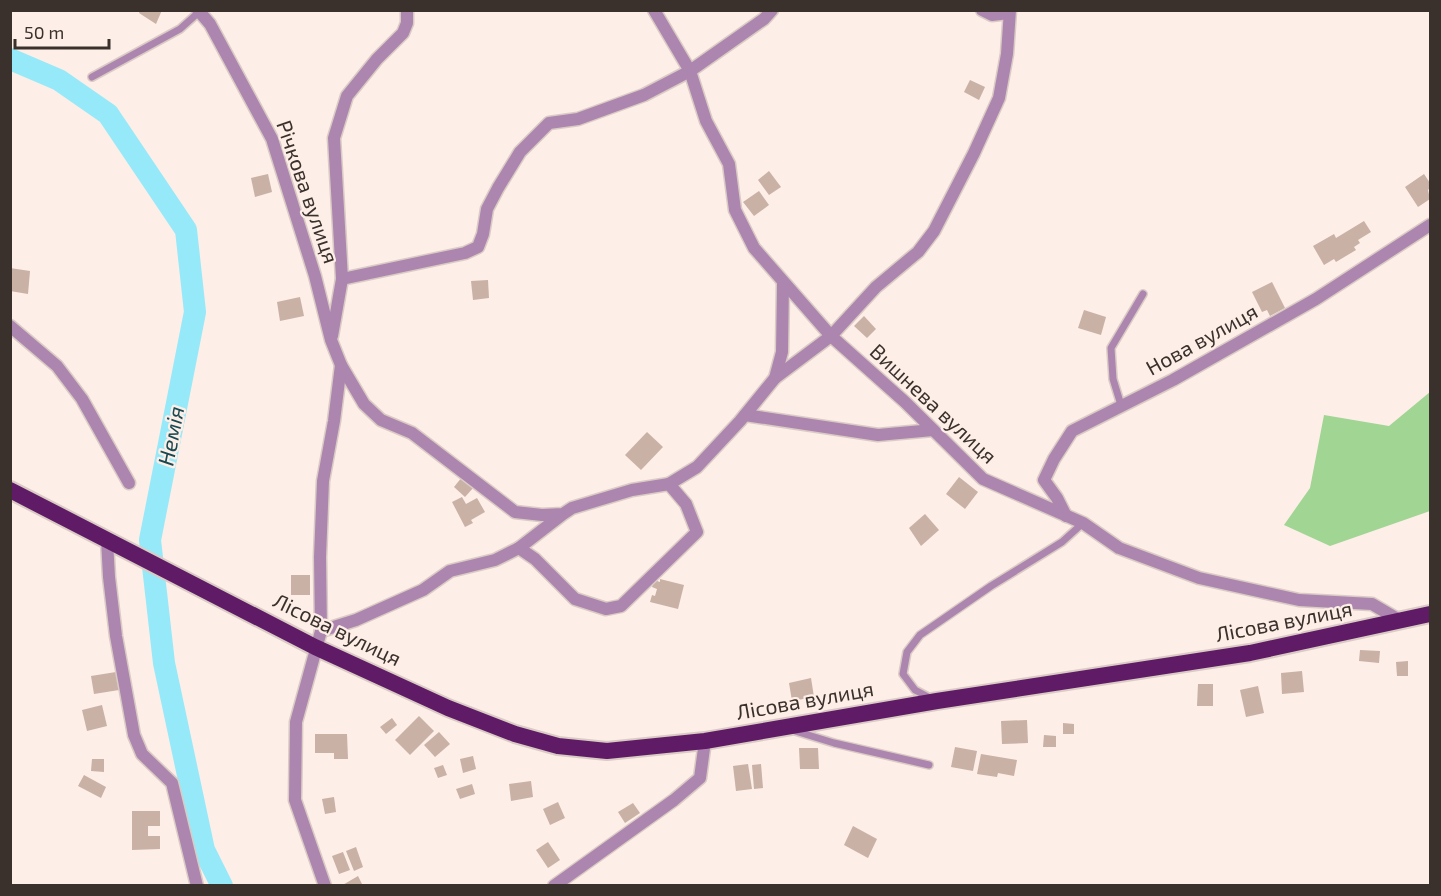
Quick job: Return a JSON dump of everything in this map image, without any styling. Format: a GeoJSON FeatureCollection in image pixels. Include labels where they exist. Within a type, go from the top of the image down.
{"type":"FeatureCollection","features":[{"type":"Feature","properties":{"kind":"highway","name":"Лісова вулиця"},"geometry":{"type":"LineString","coordinates":[[10,490],[315,647],[448,708],[515,734],[558,746],[607,751],[705,741],[938,701],[1250,653],[1431,614]]}},
{"type":"Feature","properties":{"kind":"street"},"geometry":{"type":"LineString","coordinates":[[331,340],[342,279],[338,199],[334,170],[334,138],[347,96],[377,59],[403,33],[407,22],[407,10]]}},
{"type":"Feature","properties":{"kind":"street","name":"Вишнева вулиця"},"geometry":{"type":"LineString","coordinates":[[654,10],[690,71],[706,121],[729,164],[735,210],[754,248],[831,336],[983,479],[1083,523],[1119,548],[1199,578],[1299,600],[1372,604],[1401,621]]}},
{"type":"Feature","properties":{"kind":"street"},"geometry":{"type":"LineString","coordinates":[[342,279],[465,253],[478,247],[483,234],[487,209],[498,188],[520,152],[549,123],[578,119],[600,111],[644,94],[690,71],[764,19],[772,10]]}},
{"type":"Feature","properties":{"kind":"street"},"geometry":{"type":"LineString","coordinates":[[321,631],[357,620],[423,590],[450,571],[495,560],[519,549],[572,508],[632,490],[669,484],[697,467],[745,415],[775,378],[831,336],[876,287],[918,252],[934,231],[999,98],[1007,54],[1010,12],[992,15],[982,10]]}},
{"type":"Feature","properties":{"kind":"street","name":"Річкова вулиця"},"geometry":{"type":"LineString","coordinates":[[198,11],[210,24],[272,139],[315,276],[331,340],[341,365],[364,404],[381,420],[412,433],[515,512],[542,515],[563,514]]}},
{"type":"Feature","properties":{"kind":"street","name":"Нова вулиця"},"geometry":{"type":"LineString","coordinates":[[1066,516],[1044,480],[1072,431],[1173,380],[1316,299],[1431,225]]}},
{"type":"Feature","properties":{"kind":"street"},"geometry":{"type":"LineString","coordinates":[[775,378],[782,352],[783,283]]}},
{"type":"Feature","properties":{"kind":"street"},"geometry":{"type":"LineString","coordinates":[[10,326],[57,366],[76,391],[129,483]]}},
{"type":"Feature","properties":{"kind":"street","name":"Річкова вулиця"},"geometry":{"type":"LineString","coordinates":[[325,885],[295,800],[296,722],[321,631],[320,557],[323,481],[341,365]]}},
{"type":"Feature","properties":{"kind":"street"},"geometry":{"type":"LineString","coordinates":[[745,415],[878,435],[933,430]]}},
{"type":"Feature","properties":{"kind":"street"},"geometry":{"type":"LineString","coordinates":[[519,549],[535,559],[575,599],[606,609],[621,606],[697,532],[686,504],[669,484]]}},
{"type":"Feature","properties":{"kind":"street"},"geometry":{"type":"LineString","coordinates":[[107,540],[116,636],[134,735],[142,754],[172,783],[197,885]]}},
{"type":"Feature","properties":{"kind":"street"},"geometry":{"type":"LineString","coordinates":[[1401,621],[1431,620]]}},
{"type":"Feature","properties":{"kind":"street"},"geometry":{"type":"LineString","coordinates":[[554,885],[674,800],[700,778],[705,741]]}},
{"type":"Feature","properties":{"kind":"lane"},"geometry":{"type":"LineString","coordinates":[[92,77],[180,29],[198,11]]}},
{"type":"Feature","properties":{"kind":"lane"},"geometry":{"type":"LineString","coordinates":[[1121,405],[1113,379],[1111,348],[1143,294]]}},
{"type":"Feature","properties":{"kind":"lane"},"geometry":{"type":"LineString","coordinates":[[938,701],[915,690],[903,674],[907,652],[920,635],[991,586],[1062,542],[1083,523]]}},
{"type":"Feature","properties":{"kind":"lane"},"geometry":{"type":"LineString","coordinates":[[783,728],[834,743],[929,765]]}},
{"type":"Feature","properties":{"kind":"green space"},"geometry":{"type":"Polygon","coordinates":[[[1430,392],[1430,511],[1330,546],[1284,525],[1310,488],[1324,415],[1389,426],[1430,392]]]}},
{"type":"Feature","properties":{"kind":"building"},"geometry":{"type":"Polygon","coordinates":[[[140,10],[162,10],[156,24],[139,13],[140,10]]]}},
{"type":"Feature","properties":{"kind":"building"},"geometry":{"type":"Polygon","coordinates":[[[970,80],[985,87],[979,100],[964,92],[970,80]]]}},
{"type":"Feature","properties":{"kind":"building"},"geometry":{"type":"Polygon","coordinates":[[[769,171],[781,187],[769,195],[758,180],[769,171]]]}},
{"type":"Feature","properties":{"kind":"building"},"geometry":{"type":"Polygon","coordinates":[[[268,174],[272,192],[255,197],[251,178],[268,174]]]}},
{"type":"Feature","properties":{"kind":"building"},"geometry":{"type":"Polygon","coordinates":[[[1424,174],[1430,183],[1428,190],[1430,199],[1418,207],[1405,187],[1424,174]]]}},
{"type":"Feature","properties":{"kind":"building"},"geometry":{"type":"Polygon","coordinates":[[[759,191],[769,205],[754,216],[743,202],[759,191]]]}},
{"type":"Feature","properties":{"kind":"building"},"geometry":{"type":"Polygon","coordinates":[[[1364,221],[1371,232],[1358,240],[1360,243],[1354,247],[1356,250],[1336,262],[1334,259],[1324,265],[1313,246],[1334,234],[1336,238],[1364,221]]]}},
{"type":"Feature","properties":{"kind":"building"},"geometry":{"type":"Polygon","coordinates":[[[10,268],[30,271],[28,294],[10,291],[10,268]]]}},
{"type":"Feature","properties":{"kind":"building"},"geometry":{"type":"Polygon","coordinates":[[[488,280],[489,298],[473,300],[471,281],[488,280]]]}},
{"type":"Feature","properties":{"kind":"building"},"geometry":{"type":"Polygon","coordinates":[[[1272,282],[1285,308],[1270,316],[1267,310],[1262,312],[1252,292],[1272,282]]]}},
{"type":"Feature","properties":{"kind":"building"},"geometry":{"type":"Polygon","coordinates":[[[300,297],[304,316],[280,321],[277,302],[300,297]]]}},
{"type":"Feature","properties":{"kind":"building"},"geometry":{"type":"Polygon","coordinates":[[[1084,310],[1106,317],[1101,335],[1078,328],[1084,310]]]}},
{"type":"Feature","properties":{"kind":"building"},"geometry":{"type":"Polygon","coordinates":[[[864,316],[876,329],[867,338],[854,326],[864,316]]]}},
{"type":"Feature","properties":{"kind":"building"},"geometry":{"type":"Polygon","coordinates":[[[647,432],[663,447],[641,470],[625,455],[647,432]]]}},
{"type":"Feature","properties":{"kind":"building"},"geometry":{"type":"Polygon","coordinates":[[[462,477],[474,487],[465,497],[454,487],[462,477]]]}},
{"type":"Feature","properties":{"kind":"building"},"geometry":{"type":"Polygon","coordinates":[[[959,477],[978,492],[965,509],[946,494],[959,477]]]}},
{"type":"Feature","properties":{"kind":"building"},"geometry":{"type":"Polygon","coordinates":[[[462,497],[466,504],[477,498],[485,512],[471,520],[473,523],[465,527],[452,502],[462,497]]]}},
{"type":"Feature","properties":{"kind":"building"},"geometry":{"type":"Polygon","coordinates":[[[925,514],[939,530],[921,546],[909,528],[925,514]]]}},
{"type":"Feature","properties":{"kind":"building"},"geometry":{"type":"Polygon","coordinates":[[[291,575],[310,575],[310,595],[291,595],[291,575]]]}},
{"type":"Feature","properties":{"kind":"building"},"geometry":{"type":"Polygon","coordinates":[[[660,579],[684,585],[678,609],[650,602],[657,589],[652,587],[654,580],[660,582],[660,579]]]}},
{"type":"Feature","properties":{"kind":"building"},"geometry":{"type":"Polygon","coordinates":[[[1360,650],[1380,651],[1379,663],[1359,661],[1360,650]]]}},
{"type":"Feature","properties":{"kind":"building"},"geometry":{"type":"Polygon","coordinates":[[[1408,661],[1408,676],[1397,676],[1396,662],[1408,661]]]}},
{"type":"Feature","properties":{"kind":"building"},"geometry":{"type":"Polygon","coordinates":[[[1302,671],[1304,692],[1282,694],[1281,673],[1302,671]]]}},
{"type":"Feature","properties":{"kind":"building"},"geometry":{"type":"Polygon","coordinates":[[[116,672],[119,690],[94,694],[91,676],[116,672]]]}},
{"type":"Feature","properties":{"kind":"building"},"geometry":{"type":"Polygon","coordinates":[[[811,678],[814,697],[792,701],[789,683],[811,678]]]}},
{"type":"Feature","properties":{"kind":"building"},"geometry":{"type":"Polygon","coordinates":[[[1198,684],[1213,684],[1213,706],[1197,706],[1198,684]]]}},
{"type":"Feature","properties":{"kind":"building"},"geometry":{"type":"Polygon","coordinates":[[[1258,686],[1264,713],[1246,717],[1240,690],[1258,686]]]}},
{"type":"Feature","properties":{"kind":"building"},"geometry":{"type":"Polygon","coordinates":[[[102,705],[107,726],[87,731],[82,710],[102,705]]]}},
{"type":"Feature","properties":{"kind":"building"},"geometry":{"type":"Polygon","coordinates":[[[419,716],[434,731],[410,755],[395,740],[419,716]]]}},
{"type":"Feature","properties":{"kind":"building"},"geometry":{"type":"Polygon","coordinates":[[[392,718],[397,725],[386,734],[380,727],[392,718]]]}},
{"type":"Feature","properties":{"kind":"building"},"geometry":{"type":"Polygon","coordinates":[[[1027,720],[1028,743],[1002,744],[1001,721],[1027,720]]]}},
{"type":"Feature","properties":{"kind":"building"},"geometry":{"type":"Polygon","coordinates":[[[1063,723],[1074,724],[1074,734],[1063,734],[1063,723]]]}},
{"type":"Feature","properties":{"kind":"building"},"geometry":{"type":"Polygon","coordinates":[[[439,732],[450,744],[435,757],[424,745],[439,732]]]}},
{"type":"Feature","properties":{"kind":"building"},"geometry":{"type":"Polygon","coordinates":[[[315,734],[347,734],[348,759],[334,759],[334,753],[315,753],[315,734]]]}},
{"type":"Feature","properties":{"kind":"building"},"geometry":{"type":"Polygon","coordinates":[[[1044,735],[1056,736],[1056,747],[1043,747],[1044,735]]]}},
{"type":"Feature","properties":{"kind":"building"},"geometry":{"type":"Polygon","coordinates":[[[955,747],[977,751],[973,771],[951,767],[955,747]]]}},
{"type":"Feature","properties":{"kind":"building"},"geometry":{"type":"Polygon","coordinates":[[[799,748],[818,748],[819,769],[800,769],[799,748]]]}},
{"type":"Feature","properties":{"kind":"building"},"geometry":{"type":"Polygon","coordinates":[[[981,754],[1017,760],[1014,776],[998,773],[997,777],[977,774],[981,754]]]}},
{"type":"Feature","properties":{"kind":"building"},"geometry":{"type":"Polygon","coordinates":[[[473,756],[476,769],[463,773],[460,759],[473,756]]]}},
{"type":"Feature","properties":{"kind":"building"},"geometry":{"type":"Polygon","coordinates":[[[92,759],[104,759],[104,772],[91,771],[92,759]]]}},
{"type":"Feature","properties":{"kind":"building"},"geometry":{"type":"Polygon","coordinates":[[[748,764],[752,789],[736,791],[733,766],[748,764]]]}},
{"type":"Feature","properties":{"kind":"building"},"geometry":{"type":"Polygon","coordinates":[[[761,764],[763,788],[754,789],[752,765],[761,764]]]}},
{"type":"Feature","properties":{"kind":"building"},"geometry":{"type":"Polygon","coordinates":[[[443,765],[447,775],[438,778],[434,768],[443,765]]]}},
{"type":"Feature","properties":{"kind":"building"},"geometry":{"type":"Polygon","coordinates":[[[84,775],[106,787],[101,798],[78,786],[84,775]]]}},
{"type":"Feature","properties":{"kind":"building"},"geometry":{"type":"Polygon","coordinates":[[[531,781],[533,797],[511,801],[509,784],[531,781]]]}},
{"type":"Feature","properties":{"kind":"building"},"geometry":{"type":"Polygon","coordinates":[[[472,784],[475,794],[460,799],[456,789],[472,784]]]}},
{"type":"Feature","properties":{"kind":"building"},"geometry":{"type":"Polygon","coordinates":[[[334,797],[336,812],[325,814],[322,799],[334,797]]]}},
{"type":"Feature","properties":{"kind":"building"},"geometry":{"type":"Polygon","coordinates":[[[558,802],[565,818],[550,825],[543,809],[558,802]]]}},
{"type":"Feature","properties":{"kind":"building"},"geometry":{"type":"Polygon","coordinates":[[[633,803],[640,813],[625,823],[618,812],[633,803]]]}},
{"type":"Feature","properties":{"kind":"building"},"geometry":{"type":"Polygon","coordinates":[[[132,811],[160,811],[160,826],[148,826],[148,836],[160,836],[160,849],[132,850],[132,811]]]}},
{"type":"Feature","properties":{"kind":"building"},"geometry":{"type":"Polygon","coordinates":[[[853,826],[877,839],[868,858],[844,845],[853,826]]]}},
{"type":"Feature","properties":{"kind":"building"},"geometry":{"type":"Polygon","coordinates":[[[548,842],[560,860],[548,868],[536,850],[548,842]]]}},
{"type":"Feature","properties":{"kind":"building"},"geometry":{"type":"Polygon","coordinates":[[[356,847],[363,867],[354,871],[346,851],[356,847]]]}},
{"type":"Feature","properties":{"kind":"building"},"geometry":{"type":"Polygon","coordinates":[[[343,852],[350,870],[339,874],[332,856],[343,852]]]}},
{"type":"Feature","properties":{"kind":"building"},"geometry":{"type":"Polygon","coordinates":[[[358,876],[363,886],[341,886],[358,876]]]}},
{"type":"Feature","properties":{"kind":"waterway","name":"Немія"},"geometry":{"type":"LineString","coordinates":[[10,59],[59,80],[108,114],[186,230],[195,312],[150,540],[164,663],[204,850],[222,886]]}}]}
